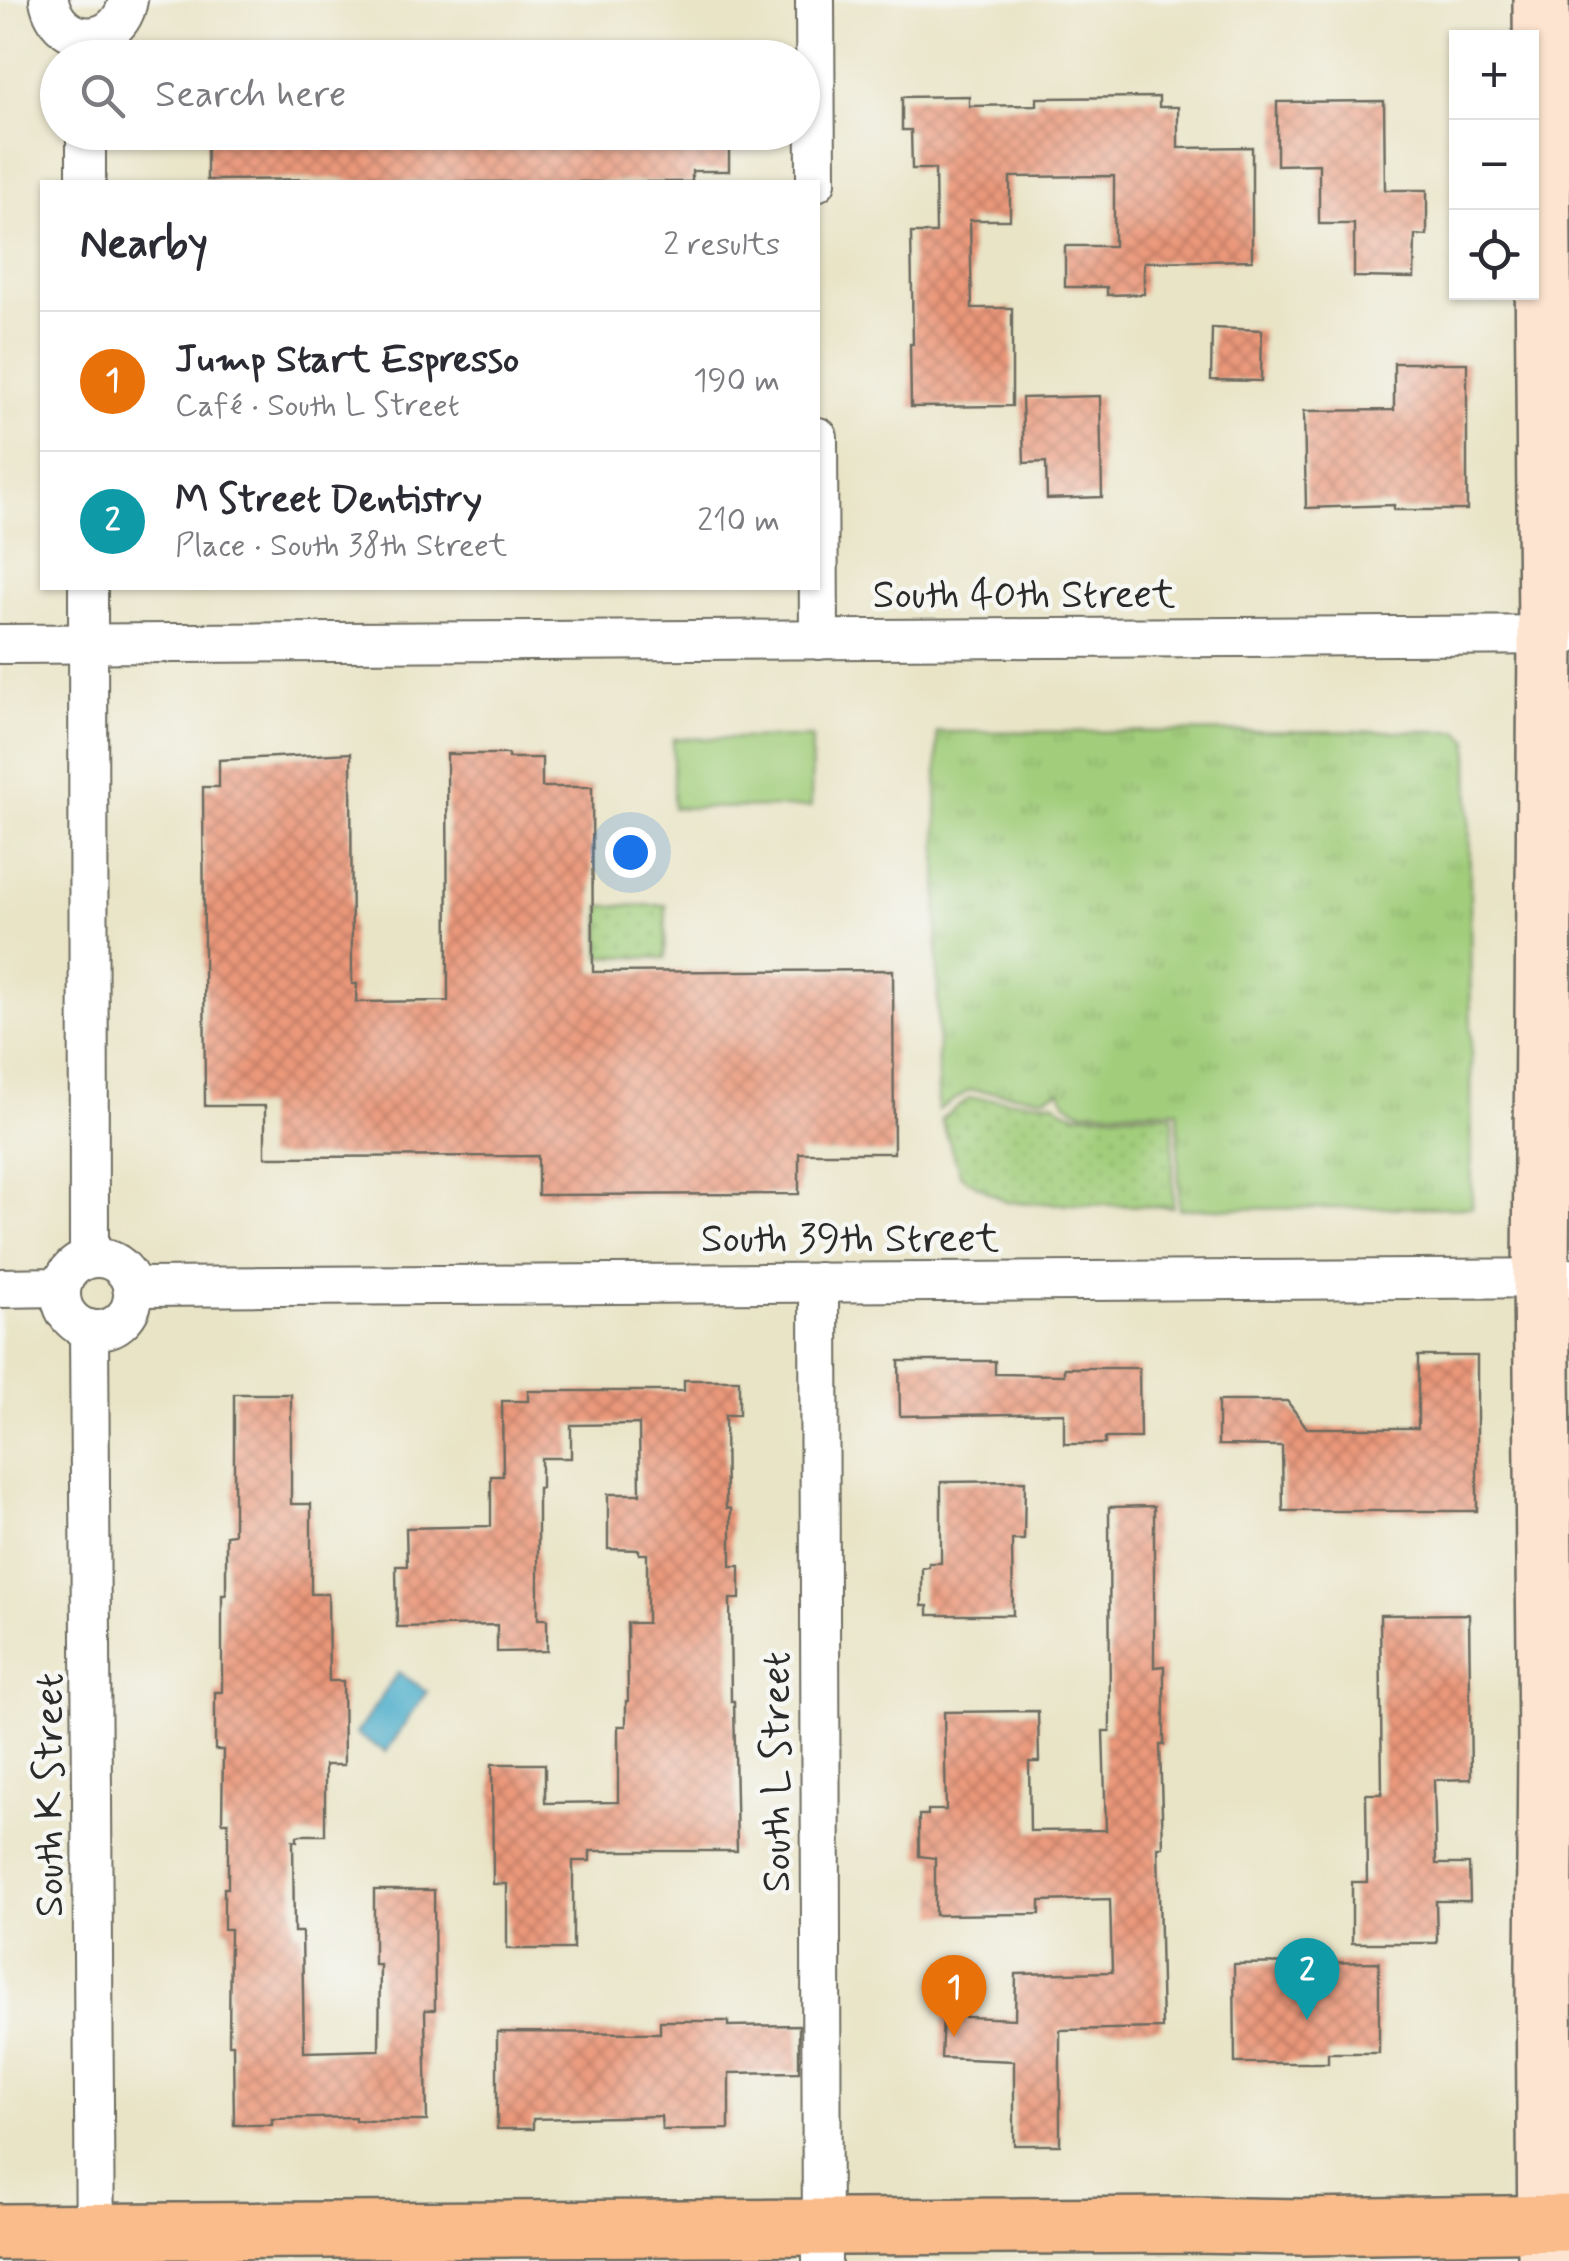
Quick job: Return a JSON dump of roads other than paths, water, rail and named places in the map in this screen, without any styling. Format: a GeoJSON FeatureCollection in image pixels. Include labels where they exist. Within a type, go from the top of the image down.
{"type":"FeatureCollection","features":[{"type":"Feature","properties":{"kind":"main road"},"geometry":{"type":"LineString","coordinates":[[0,2232],[95,2246],[822,2244],[1194,2225],[1553,2236]]}},
{"type":"Feature","properties":{"kind":"street"},"geometry":{"type":"LineString","coordinates":[[48,0],[55,20],[78,40]]}},
{"type":"Feature","properties":{"kind":"street"},"geometry":{"type":"LineString","coordinates":[[94,40],[120,22],[128,0]]}},
{"type":"Feature","properties":{"kind":"street"},"geometry":{"type":"LineString","coordinates":[[815,0],[815,40]]}},
{"type":"Feature","properties":{"kind":"street"},"geometry":{"type":"LineString","coordinates":[[1541,0],[1558,635],[1555,1278],[1544,1966],[1553,2236]]}},
{"type":"Feature","properties":{"kind":"street"},"geometry":{"type":"LineString","coordinates":[[86,150],[86,180]]}},
{"type":"Feature","properties":{"kind":"street"},"geometry":{"type":"LineString","coordinates":[[816,150],[816,180]]}},
{"type":"Feature","properties":{"kind":"street"},"geometry":{"type":"LineString","coordinates":[[88,590],[89,1258]]}},
{"type":"Feature","properties":{"kind":"street"},"geometry":{"type":"LineString","coordinates":[[818,590],[818,640]]}},
{"type":"Feature","properties":{"kind":"street","name":"South 40th Street"},"geometry":{"type":"LineString","coordinates":[[0,644],[1558,635]]}},
{"type":"Feature","properties":{"kind":"street"},"geometry":{"type":"LineString","coordinates":[[89,1258],[122,1267],[132,1287],[129,1310],[112,1327],[101,1330],[70,1319],[60,1299],[70,1269],[89,1258]]}},
{"type":"Feature","properties":{"kind":"street","name":"South 39th Street"},"geometry":{"type":"LineString","coordinates":[[132,1287],[1555,1278]]}},
{"type":"Feature","properties":{"kind":"street","name":"South L Street"},"geometry":{"type":"LineString","coordinates":[[818,1282],[822,2244]]}},
{"type":"Feature","properties":{"kind":"street"},"geometry":{"type":"LineString","coordinates":[[0,1288],[61,1288]]}},
{"type":"Feature","properties":{"kind":"street","name":"South K Street"},"geometry":{"type":"LineString","coordinates":[[90,1329],[95,2246]]}},
{"type":"Feature","properties":{"kind":"water"},"geometry":{"type":"Polygon","coordinates":[[[398,1672],[427,1691],[386,1752],[356,1734],[398,1672]]]}},
{"type":"Feature","properties":{"kind":"place","name":"M Street Dentistry"},"geometry":{"type":"Point","coordinates":[1307,2020]}},
{"type":"Feature","properties":{"kind":"place","name":"Jump Start Espresso"},"geometry":{"type":"Point","coordinates":[954,2037]}}]}
